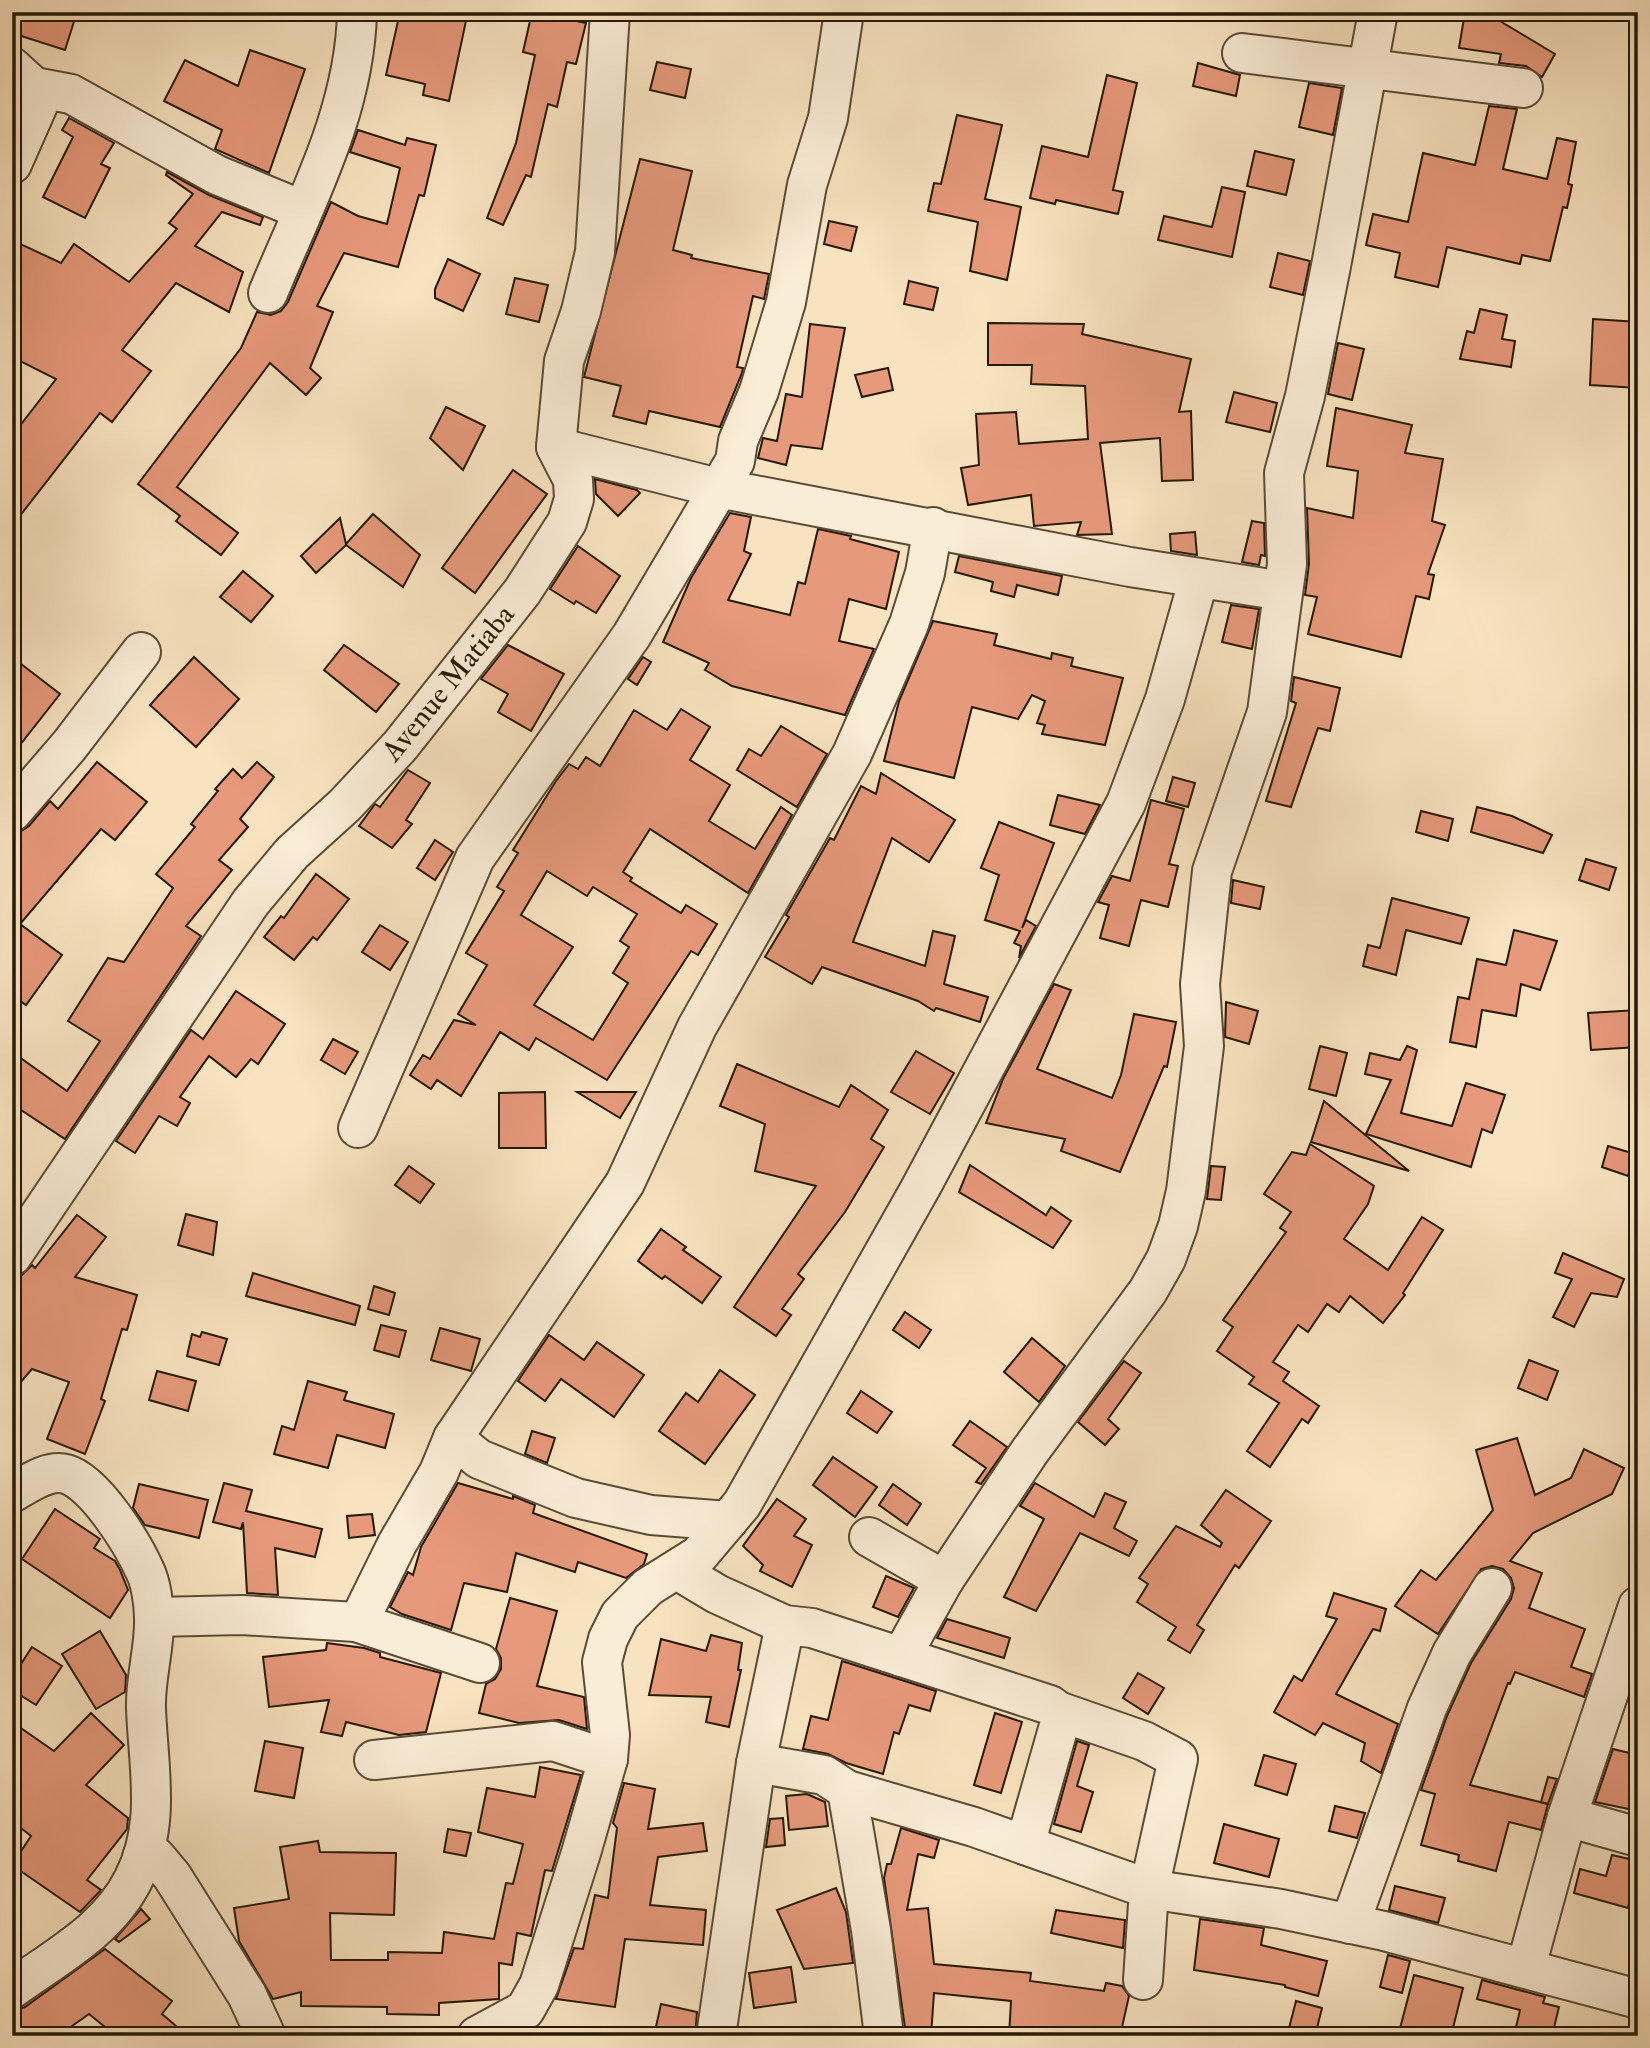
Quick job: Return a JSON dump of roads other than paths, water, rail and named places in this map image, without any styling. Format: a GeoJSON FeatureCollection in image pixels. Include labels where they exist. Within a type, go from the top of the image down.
{"type":"FeatureCollection","features":[{"type":"Feature","properties":{"kind":"street"},"geometry":{"type":"LineString","coordinates":[[268,293],[340,120],[356,41],[357,12]]}},
{"type":"Feature","properties":{"kind":"street"},"geometry":{"type":"LineString","coordinates":[[610,12],[595,252],[581,311],[564,361],[556,447],[718,488],[1199,578],[1283,591]]}},
{"type":"Feature","properties":{"kind":"street"},"geometry":{"type":"LineString","coordinates":[[358,1128],[475,858],[632,635],[735,461],[738,441],[759,391],[786,302],[807,185],[828,118],[844,12]]}},
{"type":"Feature","properties":{"kind":"street"},"geometry":{"type":"LineString","coordinates":[[901,1657],[944,1580],[1030,1451],[1148,1291],[1166,1259],[1178,1226],[1186,1191],[1204,1046],[1200,984],[1212,871],[1267,712],[1287,564],[1284,473],[1305,396],[1370,68],[1378,12]]}},
{"type":"Feature","properties":{"kind":"street"},"geometry":{"type":"LineString","coordinates":[[1242,53],[1524,88]]}},
{"type":"Feature","properties":{"kind":"street"},"geometry":{"type":"LineString","coordinates":[[23,77],[71,94],[217,175],[302,209]]}},
{"type":"Feature","properties":{"kind":"street"},"geometry":{"type":"LineString","coordinates":[[12,164],[38,105],[23,77]]}},
{"type":"Feature","properties":{"kind":"street","name":"Avenue Matiaba"},"geometry":{"type":"LineString","coordinates":[[12,1256],[251,902],[292,853],[345,805],[400,746],[544,561],[567,522],[575,499],[573,480],[556,447]]}},
{"type":"Feature","properties":{"kind":"street"},"geometry":{"type":"LineString","coordinates":[[356,1622],[439,1472],[453,1438],[625,1184],[697,1027],[852,754],[909,624],[925,573],[933,527]]}},
{"type":"Feature","properties":{"kind":"street"},"geometry":{"type":"LineString","coordinates":[[477,2036],[525,2010],[539,1985],[582,1853],[608,1759],[610,1735],[602,1662],[608,1639],[620,1615],[648,1587],[699,1555],[728,1521],[780,1442],[922,1187],[1126,803],[1165,699],[1199,578]]}},
{"type":"Feature","properties":{"kind":"street"},"geometry":{"type":"LineString","coordinates":[[12,812],[69,746],[141,652]]}},
{"type":"Feature","properties":{"kind":"street"},"geometry":{"type":"LineString","coordinates":[[453,1438],[479,1459],[576,1498],[651,1515],[728,1521]]}},
{"type":"Feature","properties":{"kind":"street"},"geometry":{"type":"LineString","coordinates":[[12,1493],[47,1474],[65,1474],[84,1483],[110,1514],[146,1573],[155,1617],[146,1706],[153,1780],[151,1817],[144,1855],[133,1880],[99,1926],[12,1989]]}},
{"type":"Feature","properties":{"kind":"street"},"geometry":{"type":"LineString","coordinates":[[869,1537],[944,1580]]}},
{"type":"Feature","properties":{"kind":"street"},"geometry":{"type":"LineString","coordinates":[[677,1570],[717,1594],[785,1625],[813,1628],[1050,1705],[1059,1711],[1144,1741],[1178,1759],[1149,1889],[1143,1980]]}},
{"type":"Feature","properties":{"kind":"street"},"geometry":{"type":"LineString","coordinates":[[1350,1924],[1427,1708],[1452,1653],[1492,1588]]}},
{"type":"Feature","properties":{"kind":"street"},"geometry":{"type":"LineString","coordinates":[[1526,1967],[1567,1817],[1638,1606]]}},
{"type":"Feature","properties":{"kind":"street"},"geometry":{"type":"LineString","coordinates":[[155,1617],[242,1615],[356,1622],[480,1663]]}},
{"type":"Feature","properties":{"kind":"street"},"geometry":{"type":"LineString","coordinates":[[716,2036],[756,1763],[785,1625]]}},
{"type":"Feature","properties":{"kind":"street"},"geometry":{"type":"LineString","coordinates":[[1025,1844],[1060,1722],[1059,1711]]}},
{"type":"Feature","properties":{"kind":"street"},"geometry":{"type":"LineString","coordinates":[[374,1760],[553,1741],[608,1759]]}},
{"type":"Feature","properties":{"kind":"street"},"geometry":{"type":"LineString","coordinates":[[756,1763],[824,1775],[847,1790],[1025,1844],[1149,1889],[1281,1909],[1350,1924],[1526,1967],[1638,1999]]}},
{"type":"Feature","properties":{"kind":"street"},"geometry":{"type":"LineString","coordinates":[[847,1790],[871,1930],[884,2036]]}},
{"type":"Feature","properties":{"kind":"street"},"geometry":{"type":"LineString","coordinates":[[1567,1817],[1638,1837]]}},
{"type":"Feature","properties":{"kind":"street"},"geometry":{"type":"LineString","coordinates":[[144,1855],[156,1857],[172,1876],[247,1995],[267,2036]]}}]}
